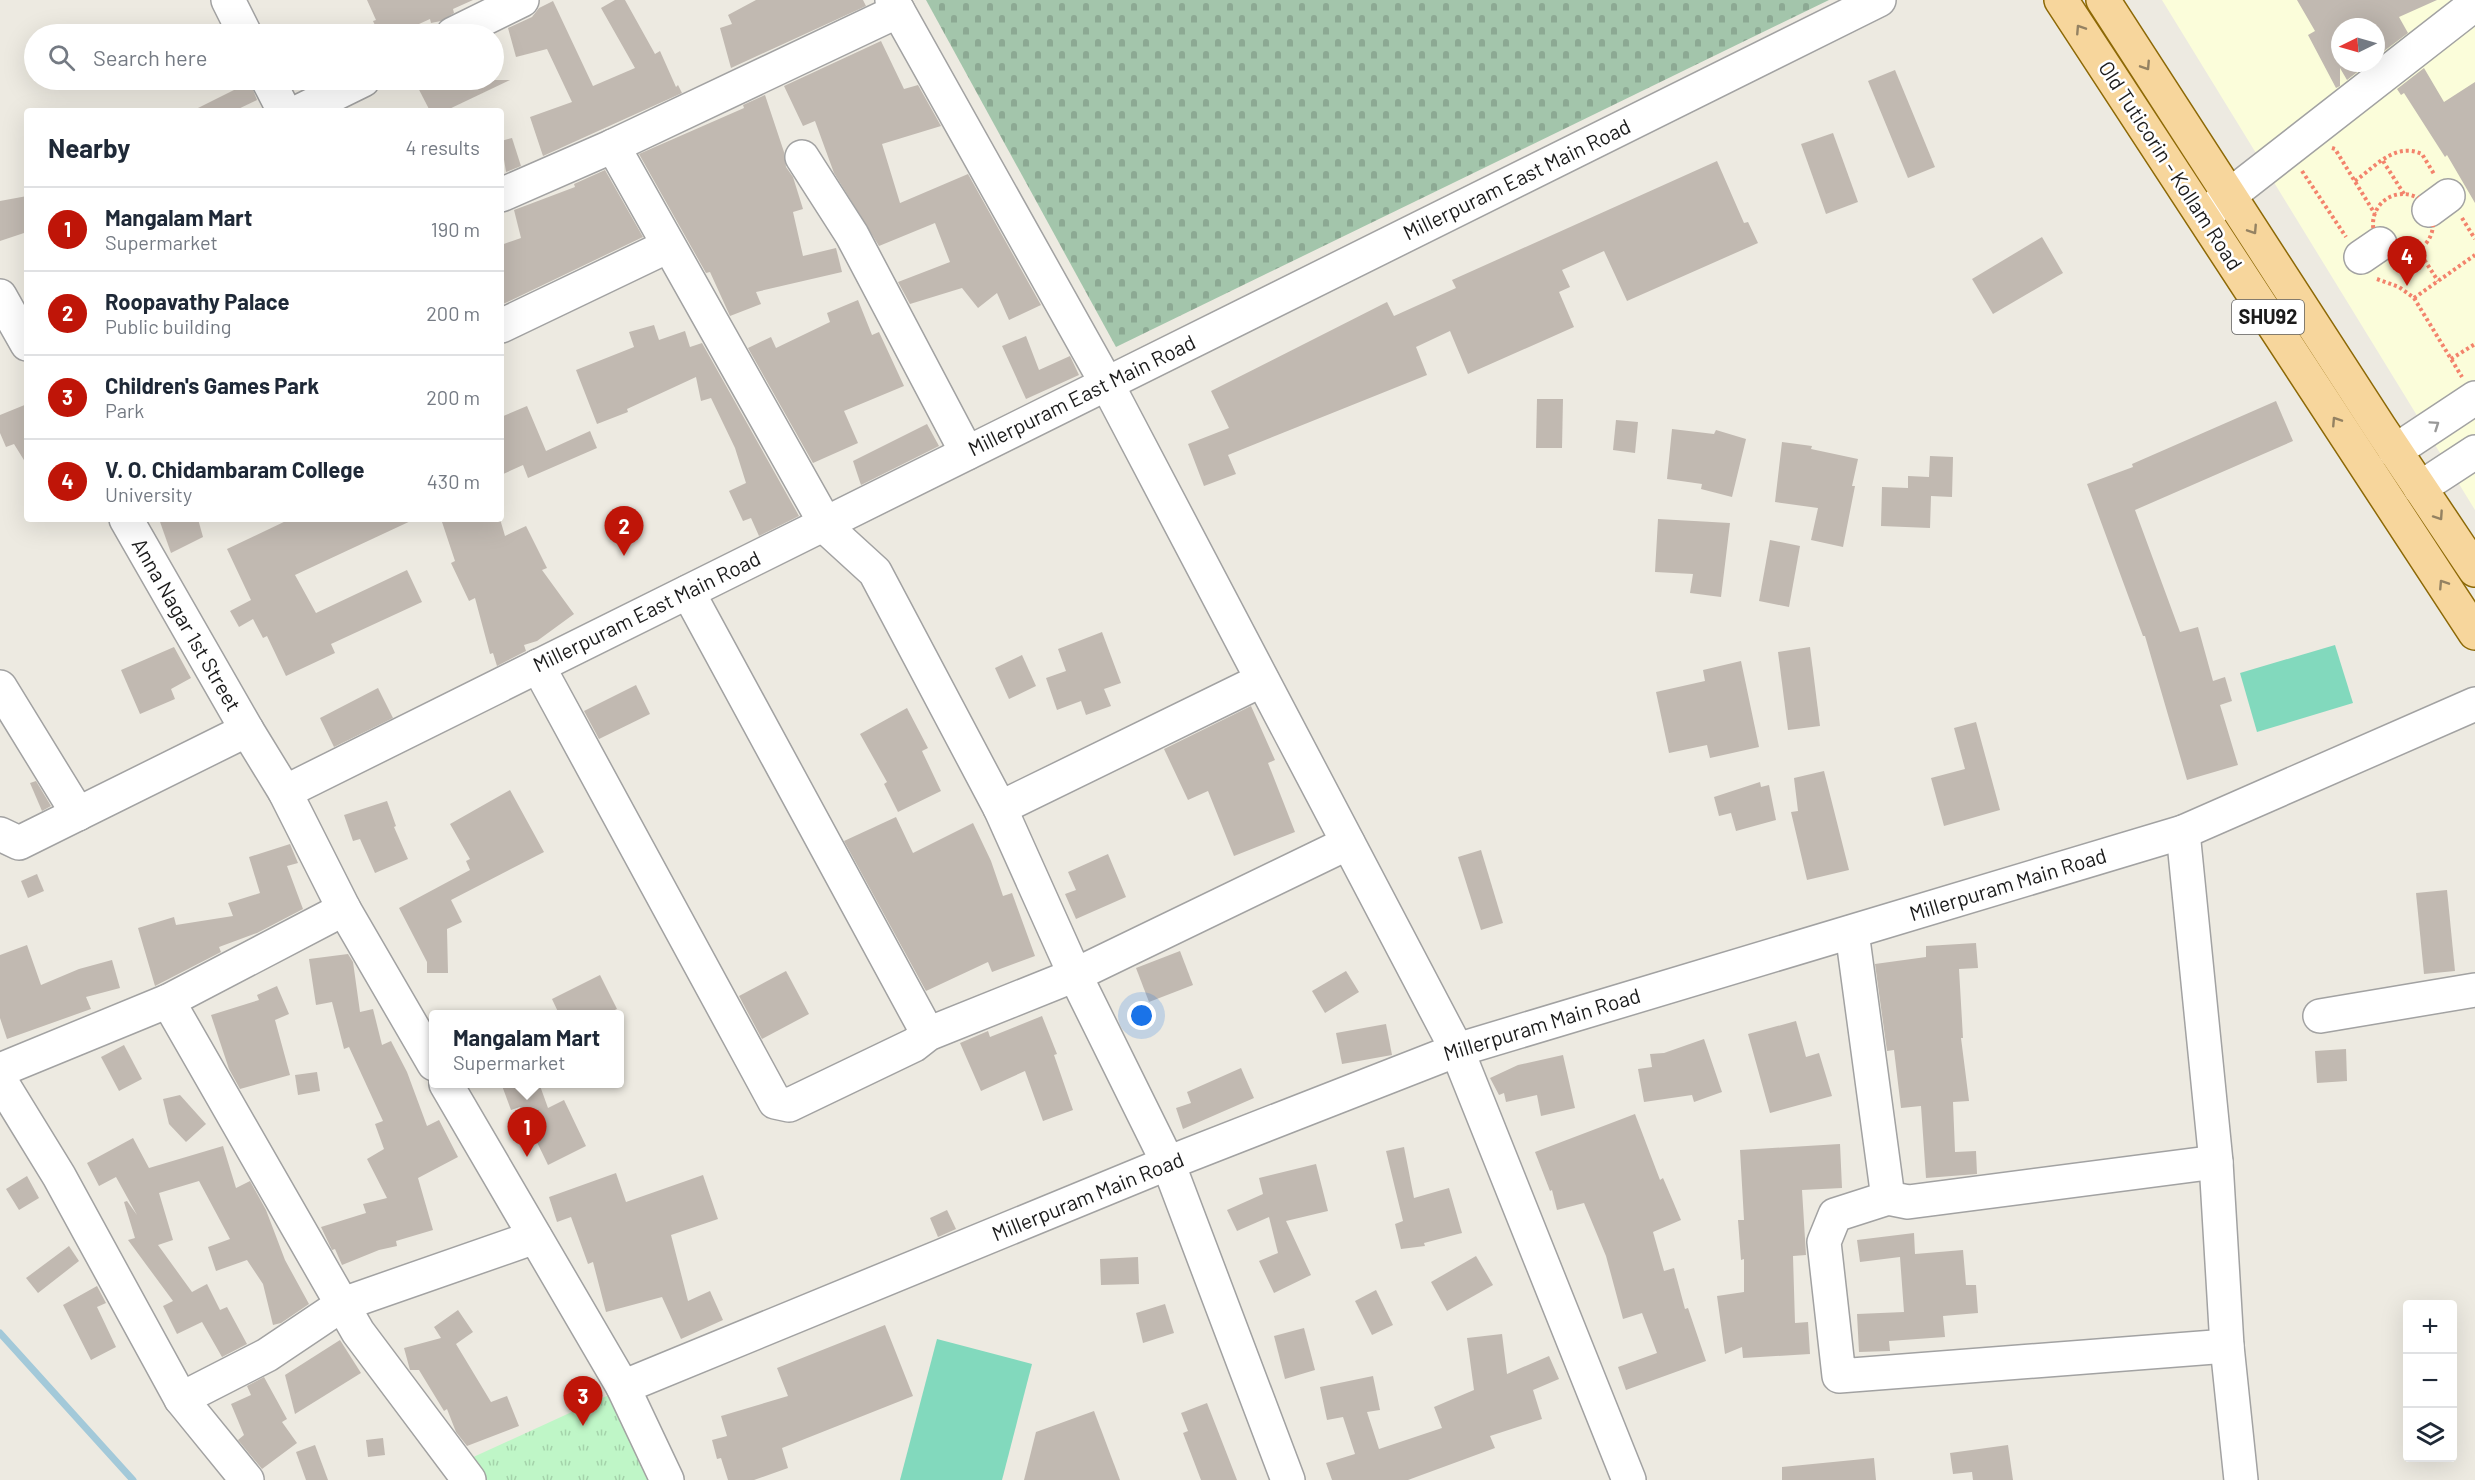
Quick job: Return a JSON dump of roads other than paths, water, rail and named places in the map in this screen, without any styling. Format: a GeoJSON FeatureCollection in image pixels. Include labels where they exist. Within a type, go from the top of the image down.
{"type":"FeatureCollection","features":[{"type":"Feature","properties":{"kind":"main road","name":"Old Tuticorin - Kollam Road"},"geometry":{"type":"LineString","coordinates":[[2061,0],[2475,633]]}},
{"type":"Feature","properties":{"kind":"main road"},"geometry":{"type":"LineString","coordinates":[[2103,0],[2475,570]]}},
{"type":"Feature","properties":{"kind":"street"},"geometry":{"type":"LineString","coordinates":[[228,0],[240,24]]}},
{"type":"Feature","properties":{"kind":"street"},"geometry":{"type":"LineString","coordinates":[[473,24],[522,0]]}},
{"type":"Feature","properties":{"kind":"street","name":"Millerpuram East Main Road"},"geometry":{"type":"LineString","coordinates":[[285,792],[1879,0]]}},
{"type":"Feature","properties":{"kind":"street"},"geometry":{"type":"LineString","coordinates":[[2202,216],[2475,4]]}},
{"type":"Feature","properties":{"kind":"street"},"geometry":{"type":"LineString","coordinates":[[504,194],[613,146],[895,6],[1107,384],[1456,1050],[1629,1480]]}},
{"type":"Feature","properties":{"kind":"street"},"geometry":{"type":"LineString","coordinates":[[273,90],[282,108]]}},
{"type":"Feature","properties":{"kind":"street"},"geometry":{"type":"LineString","coordinates":[[306,108],[343,90]]}},
{"type":"Feature","properties":{"kind":"street"},"geometry":{"type":"LineString","coordinates":[[613,146],[829,530],[875,572],[1000,808],[1075,975],[1168,1163],[1288,1480]]}},
{"type":"Feature","properties":{"kind":"street"},"geometry":{"type":"LineString","coordinates":[[802,157],[852,236],[967,453]]}},
{"type":"Feature","properties":{"kind":"street"},"geometry":{"type":"LineString","coordinates":[[504,325],[668,246]]}},
{"type":"Feature","properties":{"kind":"street"},"geometry":{"type":"LineString","coordinates":[[0,296],[24,339]]}},
{"type":"Feature","properties":{"kind":"street"},"geometry":{"type":"LineString","coordinates":[[2396,451],[2475,398]]}},
{"type":"Feature","properties":{"kind":"street"},"geometry":{"type":"LineString","coordinates":[[2420,488],[2475,453]]}},
{"type":"Feature","properties":{"kind":"street","name":"Anna Nagar 1st Street"},"geometry":{"type":"LineString","coordinates":[[128,522],[285,792],[344,909],[429,1055]]}},
{"type":"Feature","properties":{"kind":"street"},"geometry":{"type":"LineString","coordinates":[[688,592],[928,1034]]}},
{"type":"Feature","properties":{"kind":"street"},"geometry":{"type":"LineString","coordinates":[[538,666],[775,1102],[789,1105],[914,1045],[928,1034],[1075,975],[1348,843]]}},
{"type":"Feature","properties":{"kind":"street"},"geometry":{"type":"LineString","coordinates":[[1000,808],[1262,680]]}},
{"type":"Feature","properties":{"kind":"street"},"geometry":{"type":"LineString","coordinates":[[0,687],[78,814]]}},
{"type":"Feature","properties":{"kind":"street","name":"Millerpuram Main Road"},"geometry":{"type":"LineString","coordinates":[[623,1387],[1168,1163],[1456,1050],[2183,832],[2475,704]]}},
{"type":"Feature","properties":{"kind":"street"},"geometry":{"type":"LineString","coordinates":[[0,834],[19,843],[247,730]]}},
{"type":"Feature","properties":{"kind":"street"},"geometry":{"type":"LineString","coordinates":[[2183,832],[2216,1162],[2227,1346],[2241,1480]]}},
{"type":"Feature","properties":{"kind":"street"},"geometry":{"type":"LineString","coordinates":[[0,1070],[168,1001],[344,909]]}},
{"type":"Feature","properties":{"kind":"street"},"geometry":{"type":"LineString","coordinates":[[1852,932],[1888,1198]]}},
{"type":"Feature","properties":{"kind":"street"},"geometry":{"type":"LineString","coordinates":[[2320,1016],[2475,990]]}},
{"type":"Feature","properties":{"kind":"street"},"geometry":{"type":"LineString","coordinates":[[168,1001],[358,1332],[469,1480]]}},
{"type":"Feature","properties":{"kind":"street"},"geometry":{"type":"LineString","coordinates":[[0,1080],[59,1176],[181,1399],[247,1480]]}},
{"type":"Feature","properties":{"kind":"street"},"geometry":{"type":"LineString","coordinates":[[449,1088],[623,1387],[667,1480]]}},
{"type":"Feature","properties":{"kind":"street"},"geometry":{"type":"LineString","coordinates":[[2216,1162],[1908,1203],[1888,1198],[1835,1215],[1824,1242],[1839,1376],[2227,1346]]}},
{"type":"Feature","properties":{"kind":"street"},"geometry":{"type":"LineString","coordinates":[[181,1399],[267,1355],[343,1304],[535,1237]]}},
{"type":"Feature","properties":{"kind":"waterway"},"geometry":{"type":"LineString","coordinates":[[0,1333],[133,1480]]}},
{"type":"Feature","properties":{"kind":"place","name":"V. O. Chidambaram College"},"geometry":{"type":"Point","coordinates":[2407,286]}},
{"type":"Feature","properties":{"kind":"place","name":"Roopavathy Palace"},"geometry":{"type":"Point","coordinates":[624,556]}},
{"type":"Feature","properties":{"kind":"place","name":"Mangalam Mart"},"geometry":{"type":"Point","coordinates":[527,1157]}},
{"type":"Feature","properties":{"kind":"place","name":"Children's Games Park"},"geometry":{"type":"Point","coordinates":[583,1426]}}]}
